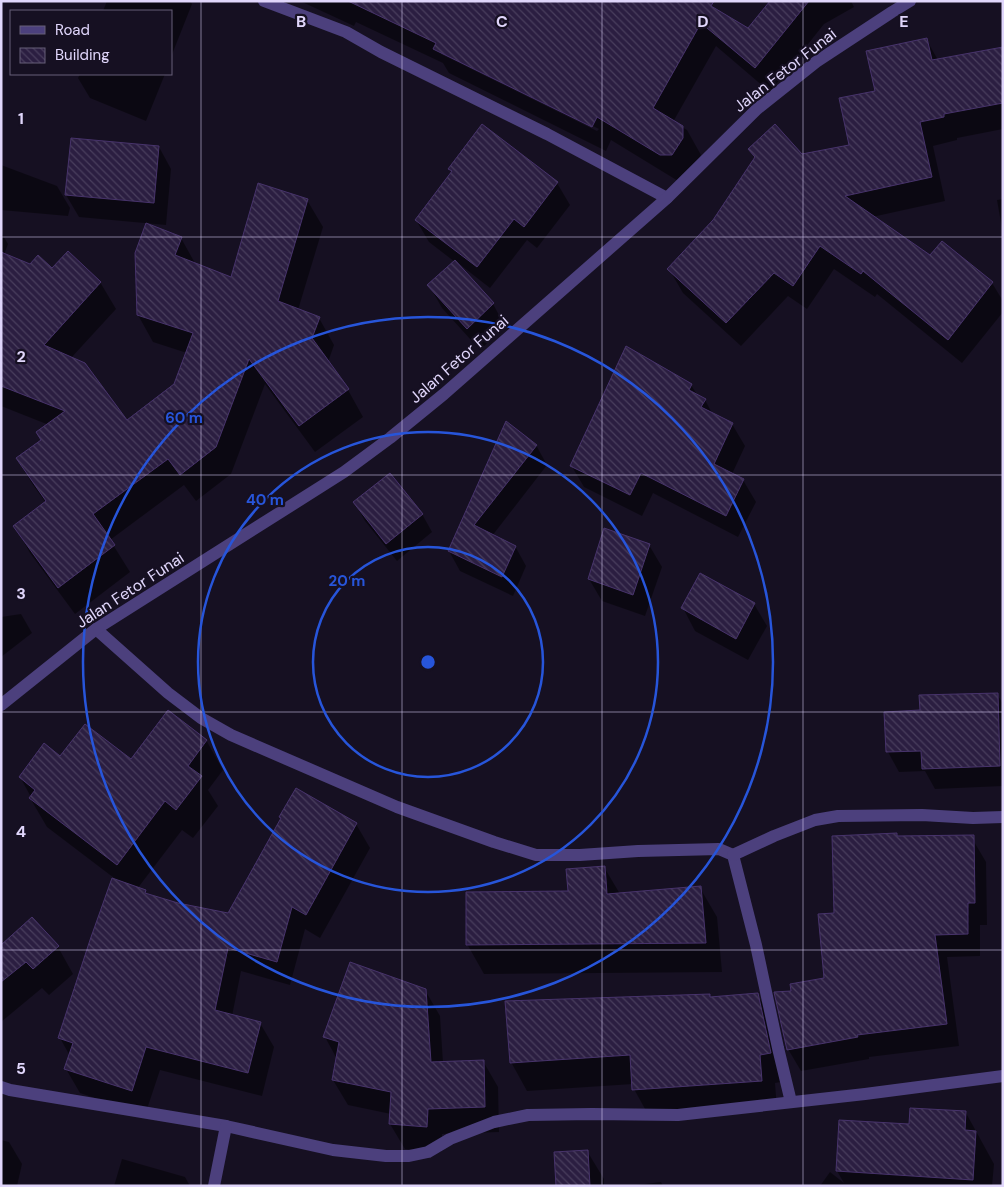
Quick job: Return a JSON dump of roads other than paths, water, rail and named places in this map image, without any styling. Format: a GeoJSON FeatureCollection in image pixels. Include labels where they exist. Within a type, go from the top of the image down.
{"type":"FeatureCollection","features":[{"type":"Feature","properties":{"kind":"street"},"geometry":{"type":"LineString","coordinates":[[264,1],[346,32],[380,52],[547,134],[667,198]]}},
{"type":"Feature","properties":{"kind":"street","name":"Jalan Fetor Funai"},"geometry":{"type":"LineString","coordinates":[[1,705],[96,630],[344,472],[390,438],[452,388],[667,198],[764,103],[816,62],[910,1]]}},
{"type":"Feature","properties":{"kind":"street"},"geometry":{"type":"LineString","coordinates":[[96,630],[201,718],[231,735],[397,807],[476,836],[536,855],[719,849],[733,856],[756,945],[791,1102]]}},
{"type":"Feature","properties":{"kind":"street"},"geometry":{"type":"LineString","coordinates":[[733,856],[774,836],[815,820],[838,816],[922,815],[973,818],[1003,817]]}},
{"type":"Feature","properties":{"kind":"street"},"geometry":{"type":"LineString","coordinates":[[1,1087],[20,1092],[226,1126],[333,1150],[386,1156],[409,1156],[428,1152],[450,1139],[494,1122],[528,1115],[678,1115],[1003,1076]]}},
{"type":"Feature","properties":{"kind":"street"},"geometry":{"type":"LineString","coordinates":[[214,1186],[226,1126]]}}]}
